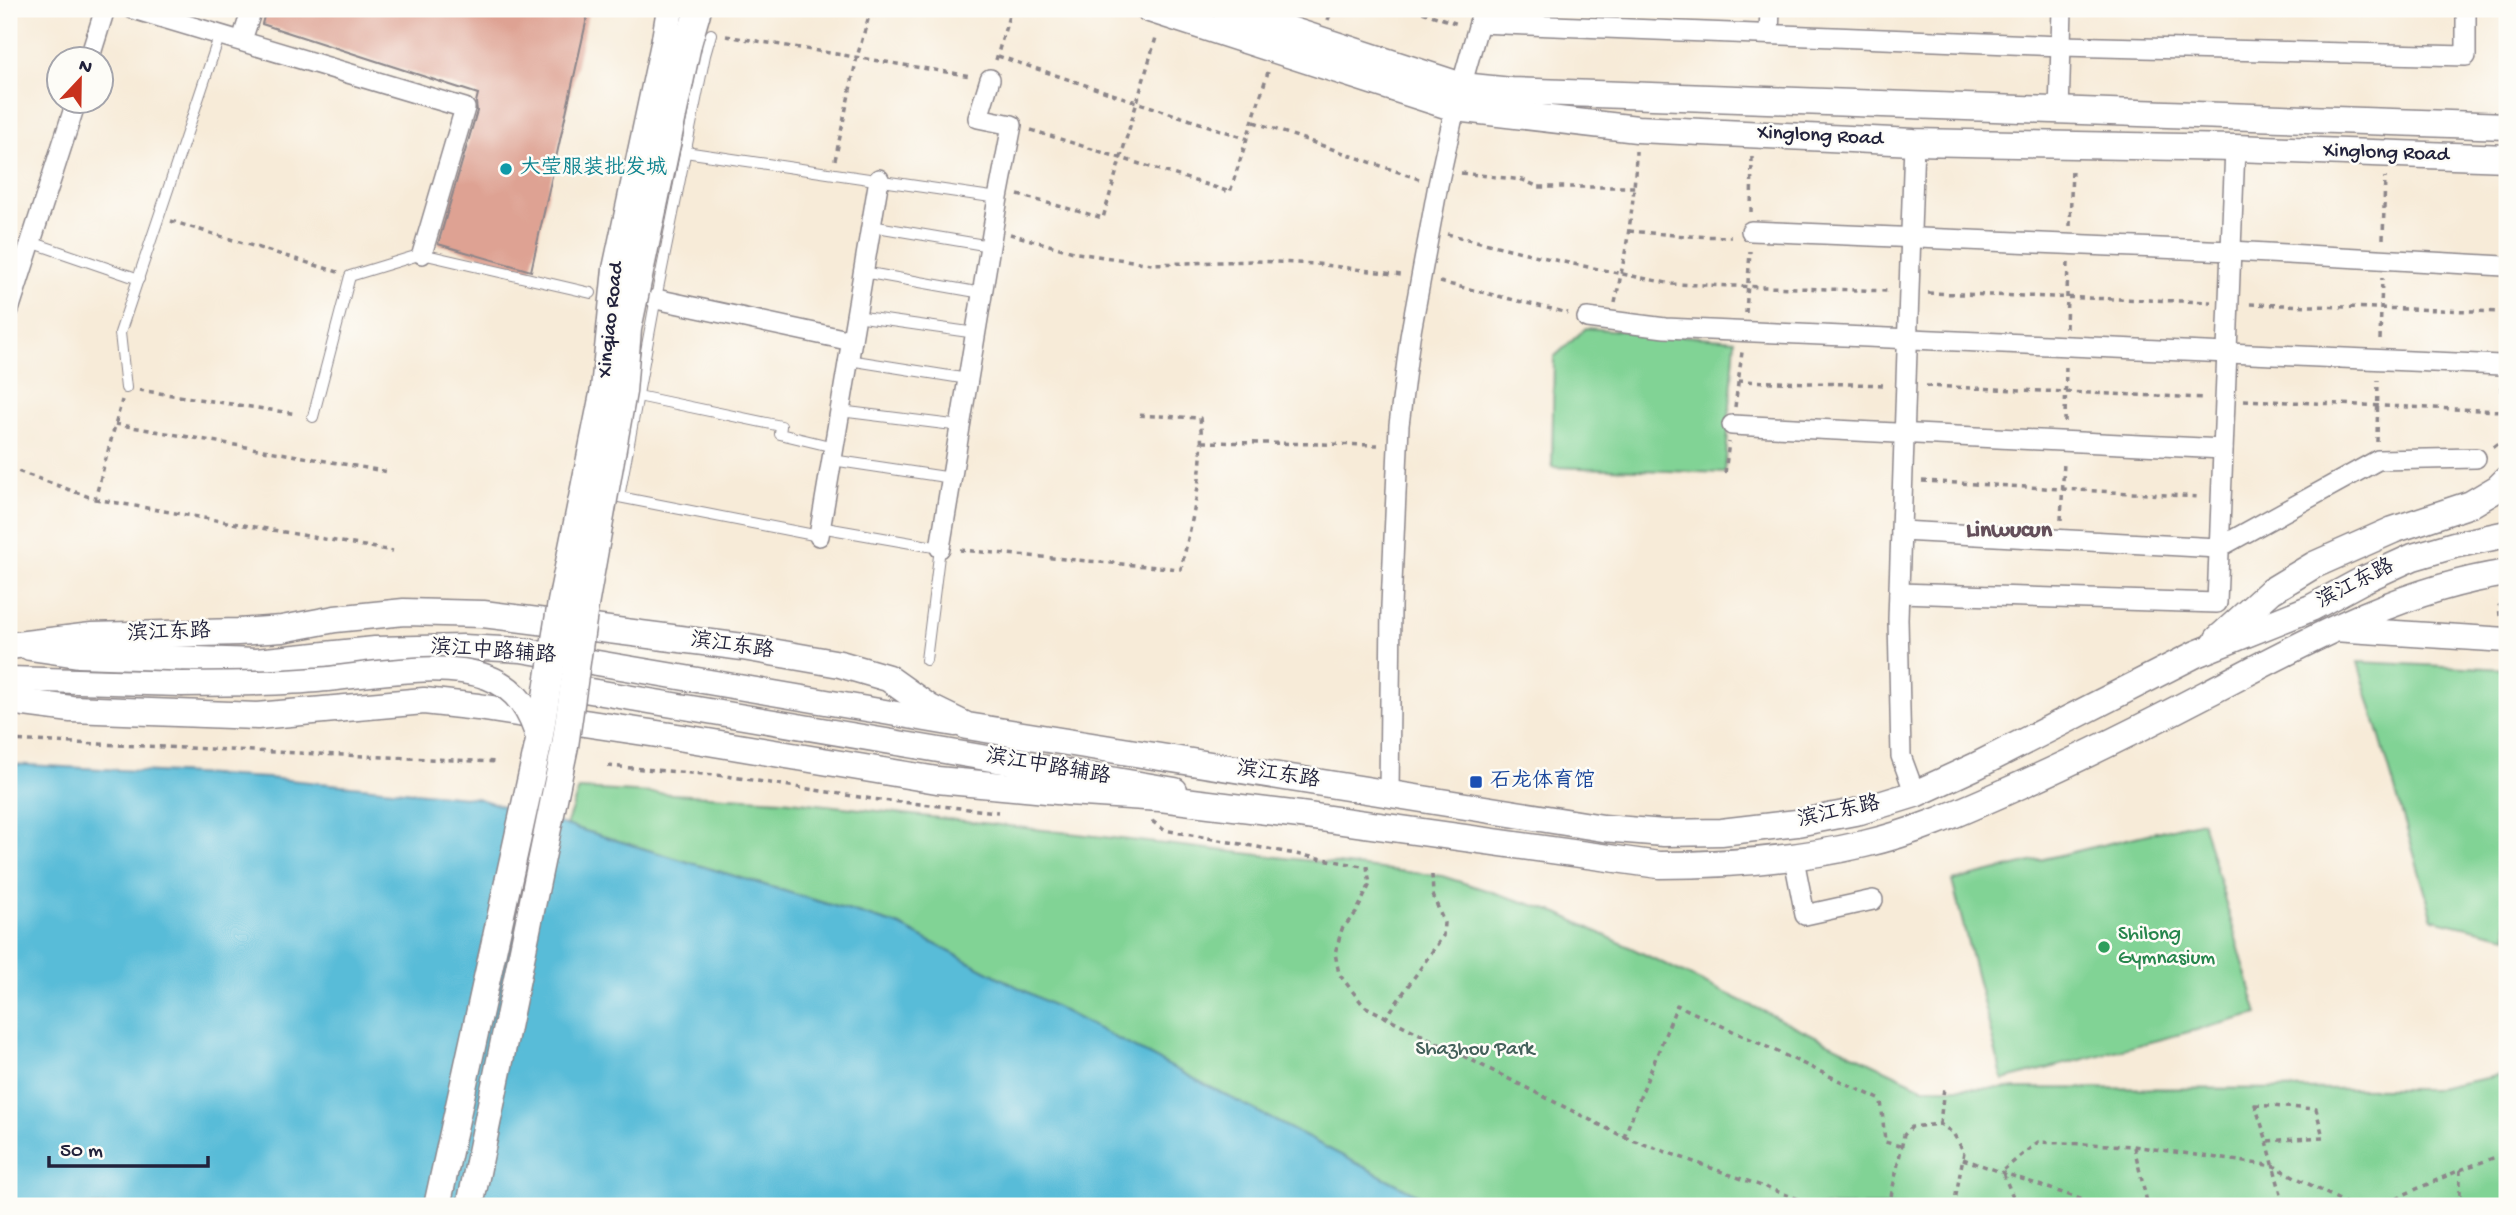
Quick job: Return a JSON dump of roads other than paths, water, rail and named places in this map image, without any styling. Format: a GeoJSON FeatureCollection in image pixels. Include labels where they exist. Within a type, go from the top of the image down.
{"type":"FeatureCollection","features":[{"type":"Feature","properties":{"kind":"main road"},"geometry":{"type":"LineString","coordinates":[[670,9],[688,39]]}},
{"type":"Feature","properties":{"kind":"main road"},"geometry":{"type":"LineString","coordinates":[[688,39],[698,9]]}},
{"type":"Feature","properties":{"kind":"main road","name":"Xinglong Road"},"geometry":{"type":"LineString","coordinates":[[1225,9],[1459,97],[1511,91],[2507,126]]}},
{"type":"Feature","properties":{"kind":"main road","name":"Xinglong Road"},"geometry":{"type":"LineString","coordinates":[[1156,11],[1275,50],[1459,97],[1637,129],[1914,142],[2235,148],[2507,158]]}},
{"type":"Feature","properties":{"kind":"main road","name":"Xinqiao Road"},"geometry":{"type":"LineString","coordinates":[[560,686],[604,389],[616,269],[688,39]]}},
{"type":"Feature","properties":{"kind":"main road"},"geometry":{"type":"LineString","coordinates":[[2196,654],[2238,624],[2252,607],[2271,592],[2314,565],[2393,530],[2471,504],[2498,488],[2507,479]]}},
{"type":"Feature","properties":{"kind":"main road","name":"滨江东路"},"geometry":{"type":"LineString","coordinates":[[12,646],[92,636],[271,630],[335,619],[404,612],[483,614],[743,648],[840,664],[888,678],[930,708],[967,726],[1603,828],[1664,833],[1721,832],[1797,823],[1860,811],[1915,794],[1976,766],[2196,654],[2311,608],[2413,557],[2507,534]]}},
{"type":"Feature","properties":{"kind":"main road","name":"滨江东路"},"geometry":{"type":"LineString","coordinates":[[9,701],[71,709],[257,716],[424,701],[684,738],[937,780],[1160,798],[1659,865],[1717,865],[1794,859],[1866,844],[1934,824],[2087,755],[2333,629],[2422,592],[2507,573]]}},
{"type":"Feature","properties":{"kind":"main road"},"geometry":{"type":"LineString","coordinates":[[2252,607],[2244,623],[2247,641],[2259,652],[2281,655]]}},
{"type":"Feature","properties":{"kind":"main road"},"geometry":{"type":"LineString","coordinates":[[438,1206],[539,741],[560,686]]}},
{"type":"Feature","properties":{"kind":"main road"},"geometry":{"type":"LineString","coordinates":[[470,1206],[565,746],[560,686]]}},
{"type":"Feature","properties":{"kind":"street"},"geometry":{"type":"LineString","coordinates":[[93,46],[105,9]]}},
{"type":"Feature","properties":{"kind":"street"},"geometry":{"type":"LineString","coordinates":[[133,9],[465,108],[422,254]]}},
{"type":"Feature","properties":{"kind":"street"},"geometry":{"type":"LineString","coordinates":[[242,40],[252,9]]}},
{"type":"Feature","properties":{"kind":"street"},"geometry":{"type":"LineString","coordinates":[[1769,34],[1770,9]]}},
{"type":"Feature","properties":{"kind":"street"},"geometry":{"type":"LineString","coordinates":[[2059,112],[2062,9]]}},
{"type":"Feature","properties":{"kind":"street"},"geometry":{"type":"LineString","coordinates":[[1389,793],[1391,606],[1398,446],[1410,337],[1440,178],[1480,21],[2061,46],[2466,55],[2466,9]]}},
{"type":"Feature","properties":{"kind":"street"},"geometry":{"type":"LineString","coordinates":[[940,548],[1012,125],[978,118],[989,79]]}},
{"type":"Feature","properties":{"kind":"street"},"geometry":{"type":"LineString","coordinates":[[9,310],[72,116]]}},
{"type":"Feature","properties":{"kind":"street"},"geometry":{"type":"LineString","coordinates":[[1914,142],[1899,593],[1901,756],[1915,794]]}},
{"type":"Feature","properties":{"kind":"street"},"geometry":{"type":"LineString","coordinates":[[1899,593],[2217,603],[2235,148]]}},
{"type":"Feature","properties":{"kind":"street"},"geometry":{"type":"LineString","coordinates":[[820,531],[879,179]]}},
{"type":"Feature","properties":{"kind":"street"},"geometry":{"type":"LineString","coordinates":[[1751,234],[2231,251],[2504,266]]}},
{"type":"Feature","properties":{"kind":"street"},"geometry":{"type":"LineString","coordinates":[[656,299],[850,351]]}},
{"type":"Feature","properties":{"kind":"street"},"geometry":{"type":"LineString","coordinates":[[1587,318],[1665,328],[2501,365]]}},
{"type":"Feature","properties":{"kind":"street"},"geometry":{"type":"LineString","coordinates":[[1732,425],[2223,449]]}},
{"type":"Feature","properties":{"kind":"street"},"geometry":{"type":"LineString","coordinates":[[1901,531],[2218,548],[2378,460],[2476,457]]}},
{"type":"Feature","properties":{"kind":"street"},"geometry":{"type":"LineString","coordinates":[[2333,629],[2507,640]]}},
{"type":"Feature","properties":{"kind":"street","name":"滨江中路辅路"},"geometry":{"type":"LineString","coordinates":[[12,646],[254,684],[422,671],[459,672],[486,677],[506,687],[525,705],[539,741]]}},
{"type":"Feature","properties":{"kind":"street","name":"滨江中路辅路"},"geometry":{"type":"LineString","coordinates":[[9,680],[182,672],[256,661],[375,649],[463,647],[521,650],[967,726]]}},
{"type":"Feature","properties":{"kind":"street","name":"滨江中路辅路"},"geometry":{"type":"LineString","coordinates":[[560,686],[1142,783],[1300,815]]}},
{"type":"Feature","properties":{"kind":"street"},"geometry":{"type":"LineString","coordinates":[[1794,859],[1805,915],[1873,900]]}},
{"type":"Feature","properties":{"kind":"lane"},"geometry":{"type":"LineString","coordinates":[[126,388],[120,333],[220,34]]}},
{"type":"Feature","properties":{"kind":"lane"},"geometry":{"type":"LineString","coordinates":[[688,39],[685,152],[619,497],[940,548],[926,660]]}},
{"type":"Feature","properties":{"kind":"lane"},"geometry":{"type":"LineString","coordinates":[[685,152],[999,194]]}},
{"type":"Feature","properties":{"kind":"lane"},"geometry":{"type":"LineString","coordinates":[[871,226],[992,238]]}},
{"type":"Feature","properties":{"kind":"lane"},"geometry":{"type":"LineString","coordinates":[[31,242],[139,279]]}},
{"type":"Feature","properties":{"kind":"lane"},"geometry":{"type":"LineString","coordinates":[[313,417],[350,276],[422,254],[591,293]]}},
{"type":"Feature","properties":{"kind":"lane"},"geometry":{"type":"LineString","coordinates":[[863,272],[982,293]]}},
{"type":"Feature","properties":{"kind":"lane"},"geometry":{"type":"LineString","coordinates":[[856,316],[976,333]]}},
{"type":"Feature","properties":{"kind":"lane"},"geometry":{"type":"LineString","coordinates":[[850,351],[968,379]]}},
{"type":"Feature","properties":{"kind":"lane"},"geometry":{"type":"LineString","coordinates":[[638,396],[781,426],[780,434],[833,454],[952,478]]}},
{"type":"Feature","properties":{"kind":"lane"},"geometry":{"type":"LineString","coordinates":[[840,411],[961,426]]}},
{"type":"Feature","properties":{"kind":"water"},"geometry":{"type":"Polygon","coordinates":[[[9,764],[268,778],[476,798],[900,926],[1439,1206],[9,1206],[9,764]]]}},
{"type":"Feature","properties":{"kind":"place","name":"大莹服装批发城"},"geometry":{"type":"Point","coordinates":[506,169]}},
{"type":"Feature","properties":{"kind":"place","name":"石龙体育馆"},"geometry":{"type":"Point","coordinates":[1476,782]}},
{"type":"Feature","properties":{"kind":"place","name":"Shilong Gymnasium"},"geometry":{"type":"Point","coordinates":[2104,947]}},
{"type":"Feature","properties":{"kind":"district","name":"Linwucun"},"geometry":{"type":"Point","coordinates":[2009,531]}},
{"type":"Feature","properties":{"kind":"park label","name":"Shazhou Park"},"geometry":{"type":"Point","coordinates":[1475,1050]}}]}
